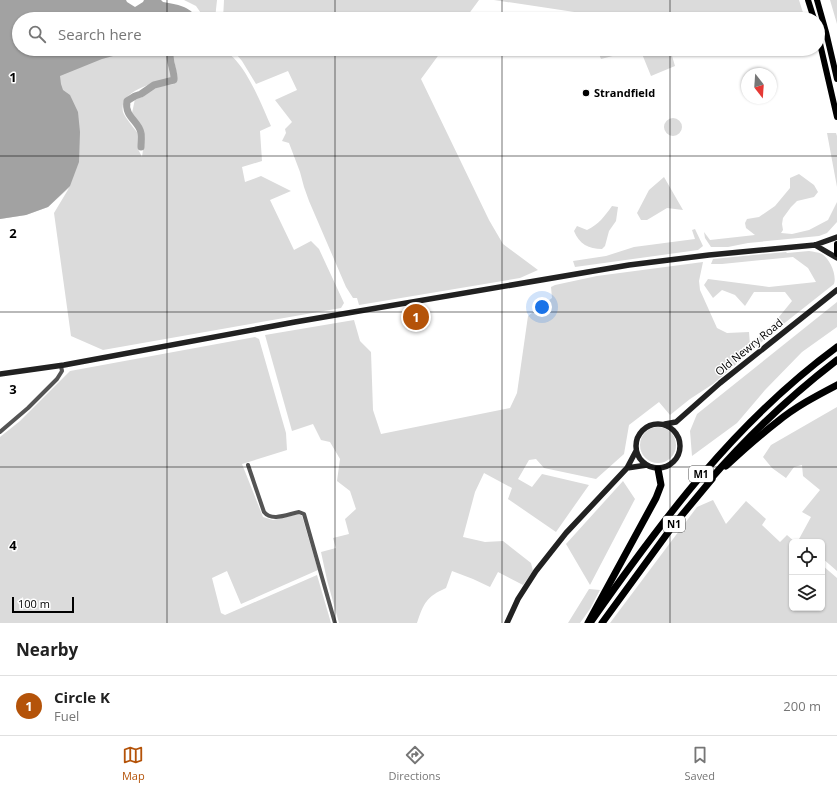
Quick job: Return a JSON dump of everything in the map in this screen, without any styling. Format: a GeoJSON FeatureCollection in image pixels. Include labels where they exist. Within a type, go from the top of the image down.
{"type":"FeatureCollection","features":[{"type":"Feature","properties":{"kind":"highway","name":"M1"},"geometry":{"type":"LineString","coordinates":[[589,623],[664,520],[699,477],[758,414],[837,347]]}},
{"type":"Feature","properties":{"kind":"highway","name":"M1"},"geometry":{"type":"LineString","coordinates":[[708,482],[766,421],[795,394],[837,360]]}},
{"type":"Feature","properties":{"kind":"highway"},"geometry":{"type":"LineString","coordinates":[[708,482],[778,420],[814,397],[837,385]]}},
{"type":"Feature","properties":{"kind":"highway"},"geometry":{"type":"LineString","coordinates":[[589,623],[656,498],[661,485],[658,468]]}},
{"type":"Feature","properties":{"kind":"highway","name":"N1"},"geometry":{"type":"LineString","coordinates":[[602,623],[672,527],[708,482]]}},
{"type":"Feature","properties":{"kind":"main road"},"geometry":{"type":"LineString","coordinates":[[808,0],[812,12]]}},
{"type":"Feature","properties":{"kind":"main road"},"geometry":{"type":"LineString","coordinates":[[817,0],[820,12]]}},
{"type":"Feature","properties":{"kind":"main road"},"geometry":{"type":"LineString","coordinates":[[825,28],[837,79]]}},
{"type":"Feature","properties":{"kind":"main road"},"geometry":{"type":"LineString","coordinates":[[823,56],[837,117]]}},
{"type":"Feature","properties":{"kind":"main road"},"geometry":{"type":"LineString","coordinates":[[0,374],[62,366],[231,333],[629,265],[709,255],[815,245],[837,237]]}},
{"type":"Feature","properties":{"kind":"main road"},"geometry":{"type":"LineString","coordinates":[[837,244],[837,254]]}},
{"type":"Feature","properties":{"kind":"main road"},"geometry":{"type":"LineString","coordinates":[[815,245],[837,258]]}},
{"type":"Feature","properties":{"kind":"main road","name":"Old Newry Road"},"geometry":{"type":"LineString","coordinates":[[676,422],[720,383],[837,290]]}},
{"type":"Feature","properties":{"kind":"main road"},"geometry":{"type":"LineString","coordinates":[[507,623],[518,599],[536,571],[575,523],[627,468],[636,451],[638,436],[643,430],[649,426],[657,424],[676,422],[676,433]]}},
{"type":"Feature","properties":{"kind":"main road"},"geometry":{"type":"LineString","coordinates":[[627,468],[647,465],[665,468],[676,459],[680,453],[680,439],[672,428],[664,424]]}},
{"type":"Feature","properties":{"kind":"main road"},"geometry":{"type":"LineString","coordinates":[[636,451],[647,465]]}},
{"type":"Feature","properties":{"kind":"street"},"geometry":{"type":"LineString","coordinates":[[0,432],[28,408],[57,379],[62,371],[62,366]]}},
{"type":"Feature","properties":{"kind":"street"},"geometry":{"type":"LineString","coordinates":[[248,466],[264,512],[267,516],[273,517],[299,512],[304,514],[335,623]]}},
{"type":"Feature","properties":{"kind":"shaded area"},"geometry":{"type":"Polygon","coordinates":[[[0,0],[12,12],[12,56],[168,56],[172,71],[172,79],[140,88],[126,98],[123,104],[124,114],[139,135],[138,149],[142,157],[145,136],[132,113],[135,99],[143,97],[154,88],[174,84],[177,76],[173,56],[232,56],[235,59],[243,69],[257,94],[271,126],[260,131],[262,161],[242,167],[245,182],[261,176],[291,191],[270,200],[294,250],[311,241],[319,249],[344,303],[341,308],[103,350],[71,336],[54,213],[69,188],[48,207],[26,215],[0,219],[0,0]]]}},
{"type":"Feature","properties":{"kind":"shaded area"},"geometry":{"type":"Polygon","coordinates":[[[0,0],[126,0],[135,7],[144,0],[161,0],[163,2],[187,8],[192,12],[12,12],[12,56],[113,56],[60,76],[63,90],[70,95],[78,112],[80,132],[79,162],[70,186],[48,207],[26,215],[0,219],[0,0]]]}},
{"type":"Feature","properties":{"kind":"shaded area"},"geometry":{"type":"Polygon","coordinates":[[[184,0],[217,0],[216,12],[200,12],[196,6],[184,0]]]}},
{"type":"Feature","properties":{"kind":"shaded area"},"geometry":{"type":"Polygon","coordinates":[[[224,0],[479,0],[470,12],[223,12],[224,0]]]}},
{"type":"Feature","properties":{"kind":"shaded area"},"geometry":{"type":"Polygon","coordinates":[[[494,0],[799,0],[803,12],[574,12],[494,0]]]}},
{"type":"Feature","properties":{"kind":"shaded area"},"geometry":{"type":"Polygon","coordinates":[[[830,0],[837,0],[837,24],[830,0]]]}},
{"type":"Feature","properties":{"kind":"shaded area"},"geometry":{"type":"Polygon","coordinates":[[[238,56],[438,56],[421,79],[489,220],[503,244],[538,270],[520,278],[359,305],[357,298],[353,298],[346,287],[309,201],[289,143],[282,141],[286,133],[285,129],[292,122],[275,100],[297,90],[288,71],[256,84],[238,56]]]}},
{"type":"Feature","properties":{"kind":"shaded area"},"geometry":{"type":"Polygon","coordinates":[[[600,56],[613,56],[601,59],[600,56]]]}},
{"type":"Feature","properties":{"kind":"shaded area"},"geometry":{"type":"Polygon","coordinates":[[[643,56],[672,56],[675,66],[651,76],[643,56]]]}},
{"type":"Feature","properties":{"kind":"shaded area"},"geometry":{"type":"Polygon","coordinates":[[[673,118],[679,121],[682,127],[679,133],[673,136],[667,133],[664,127],[667,121],[673,118]]]}},
{"type":"Feature","properties":{"kind":"shaded area"},"geometry":{"type":"Polygon","coordinates":[[[827,133],[836,133],[837,136],[837,187],[827,133]]]}},
{"type":"Feature","properties":{"kind":"shaded area"},"geometry":{"type":"Polygon","coordinates":[[[799,174],[814,185],[818,192],[814,197],[797,201],[791,207],[783,218],[783,230],[781,233],[792,234],[809,230],[828,220],[837,202],[837,222],[827,233],[819,236],[748,243],[728,247],[711,247],[705,238],[704,232],[710,240],[755,235],[746,228],[745,223],[747,219],[759,217],[775,206],[790,188],[790,178],[799,174]]]}},
{"type":"Feature","properties":{"kind":"shaded area"},"geometry":{"type":"Polygon","coordinates":[[[664,177],[683,210],[667,208],[647,220],[641,220],[637,213],[649,190],[664,177]]]}},
{"type":"Feature","properties":{"kind":"shaded area"},"geometry":{"type":"Polygon","coordinates":[[[612,206],[618,207],[616,221],[609,231],[605,246],[602,249],[597,249],[585,245],[576,236],[574,231],[577,226],[587,230],[591,228],[601,220],[612,206]]]}},
{"type":"Feature","properties":{"kind":"shaded area"},"geometry":{"type":"Polygon","coordinates":[[[695,229],[703,246],[698,250],[575,267],[573,261],[606,256],[634,247],[695,239],[692,230],[695,229]]]}},
{"type":"Feature","properties":{"kind":"shaded area"},"geometry":{"type":"Polygon","coordinates":[[[809,251],[817,252],[825,256],[834,272],[834,284],[772,333],[713,384],[690,399],[670,415],[659,402],[629,425],[624,454],[596,479],[544,468],[536,459],[529,460],[518,479],[532,487],[542,474],[589,485],[556,532],[508,499],[512,488],[484,473],[475,492],[463,537],[485,542],[503,541],[531,563],[533,571],[523,585],[498,572],[490,587],[452,571],[446,588],[434,594],[427,601],[417,623],[339,623],[321,552],[336,548],[333,538],[349,534],[345,519],[356,509],[350,491],[337,481],[340,459],[330,442],[321,440],[313,424],[292,431],[265,335],[354,320],[360,341],[371,352],[373,410],[381,434],[510,408],[517,393],[528,316],[552,298],[551,287],[555,285],[597,276],[703,262],[699,281],[700,290],[717,328],[727,333],[749,332],[750,345],[774,323],[792,301],[785,292],[754,292],[745,306],[735,295],[722,290],[713,298],[704,285],[708,279],[769,287],[816,282],[808,268],[793,257],[711,264],[713,259],[809,251]]]}},
{"type":"Feature","properties":{"kind":"shaded area"},"geometry":{"type":"Polygon","coordinates":[[[837,302],[837,327],[802,352],[765,390],[737,423],[692,456],[690,431],[697,414],[837,302]]]}},
{"type":"Feature","properties":{"kind":"shaded area"},"geometry":{"type":"Polygon","coordinates":[[[255,337],[259,339],[286,433],[287,450],[242,464],[263,517],[273,520],[299,514],[302,516],[318,570],[241,604],[227,571],[212,578],[221,613],[225,615],[317,575],[331,623],[0,623],[0,437],[20,421],[70,371],[255,337]]]}},
{"type":"Feature","properties":{"kind":"shaded area"},"geometry":{"type":"Polygon","coordinates":[[[837,407],[837,571],[825,561],[825,539],[799,539],[811,517],[802,512],[820,490],[803,476],[802,465],[794,467],[786,478],[772,468],[763,457],[771,445],[837,407]]]}},
{"type":"Feature","properties":{"kind":"shaded area"},"geometry":{"type":"Polygon","coordinates":[[[662,427],[671,432],[675,438],[675,452],[671,458],[662,463],[654,463],[645,458],[641,452],[640,441],[645,432],[651,428],[662,427]]]}},
{"type":"Feature","properties":{"kind":"shaded area"},"geometry":{"type":"Polygon","coordinates":[[[623,481],[635,499],[590,585],[566,544],[623,481]]]}},
{"type":"Feature","properties":{"kind":"shaded area"},"geometry":{"type":"Polygon","coordinates":[[[713,500],[726,524],[746,501],[766,519],[762,525],[780,542],[787,535],[792,539],[789,539],[789,611],[825,611],[825,568],[837,578],[837,623],[610,623],[697,507],[713,500]]]}},
{"type":"Feature","properties":{"kind":"shaded area"},"geometry":{"type":"Polygon","coordinates":[[[589,589],[600,590],[590,609],[580,623],[568,623],[589,589]]]}},
{"type":"Feature","properties":{"kind":"waterway"},"geometry":{"type":"LineString","coordinates":[[141,147],[140,129],[128,111],[127,101],[154,85],[174,80],[170,56]]}},
{"type":"Feature","properties":{"kind":"place","name":"Strandfield"},"geometry":{"type":"Point","coordinates":[586,93]}},
{"type":"Feature","properties":{"kind":"place","name":"Circle K"},"geometry":{"type":"Point","coordinates":[416,317]}}]}
